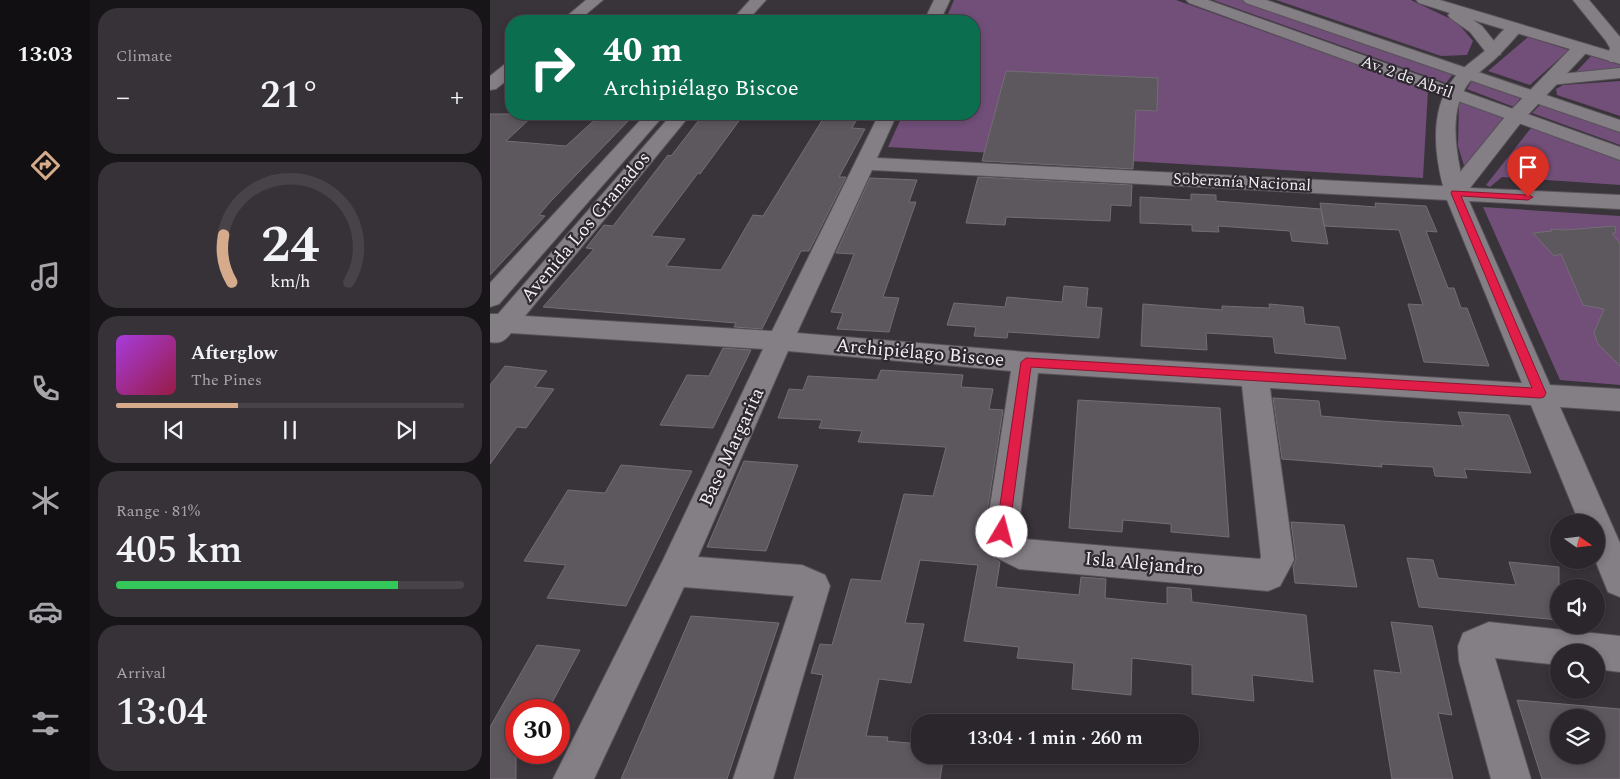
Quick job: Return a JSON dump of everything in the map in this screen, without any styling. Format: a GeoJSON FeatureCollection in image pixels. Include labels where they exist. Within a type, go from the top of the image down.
{"type":"FeatureCollection","features":[{"type":"Feature","properties":{"kind":"street"},"geometry":{"type":"LineString","coordinates":[[576,15],[595,0]]}},
{"type":"Feature","properties":{"kind":"street"},"geometry":{"type":"LineString","coordinates":[[744,15],[758,0]]}},
{"type":"Feature","properties":{"kind":"street"},"geometry":{"type":"LineString","coordinates":[[935,15],[942,0]]}},
{"type":"Feature","properties":{"kind":"street","name":"Av. 2 de Abril"},"geometry":{"type":"LineString","coordinates":[[1194,0],[1620,154]]}},
{"type":"Feature","properties":{"kind":"street","name":"Av. 2 de Abril"},"geometry":{"type":"LineString","coordinates":[[1251,0],[1620,126]]}},
{"type":"Feature","properties":{"kind":"street"},"geometry":{"type":"LineString","coordinates":[[1581,0],[1614,40],[1618,48],[1619,64]]}},
{"type":"Feature","properties":{"kind":"street"},"geometry":{"type":"LineString","coordinates":[[1427,1],[1463,19],[1476,29],[1494,51]]}},
{"type":"Feature","properties":{"kind":"street"},"geometry":{"type":"LineString","coordinates":[[1427,1],[1514,29],[1582,48],[1619,64]]}},
{"type":"Feature","properties":{"kind":"street"},"geometry":{"type":"LineString","coordinates":[[1514,29],[1494,51],[1467,75],[1453,93],[1448,113],[1446,146],[1448,166],[1455,193],[1592,514]]}},
{"type":"Feature","properties":{"kind":"street"},"geometry":{"type":"LineString","coordinates":[[1455,193],[1516,116],[1582,48]]}},
{"type":"Feature","properties":{"kind":"street"},"geometry":{"type":"LineString","coordinates":[[1550,80],[1619,64]]}},
{"type":"Feature","properties":{"kind":"street"},"geometry":{"type":"LineString","coordinates":[[490,85],[505,73]]}},
{"type":"Feature","properties":{"kind":"street","name":"Avenida Los Granados"},"geometry":{"type":"LineString","coordinates":[[490,298],[651,120]]}},
{"type":"Feature","properties":{"kind":"street","name":"Avenida Los Granados"},"geometry":{"type":"LineString","coordinates":[[495,329],[677,120]]}},
{"type":"Feature","properties":{"kind":"street","name":"Base Margarita"},"geometry":{"type":"LineString","coordinates":[[573,779],[675,570],[780,341],[885,120]]}},
{"type":"Feature","properties":{"kind":"street","name":"Soberanía Nacional"},"geometry":{"type":"LineString","coordinates":[[864,163],[1620,202]]}},
{"type":"Feature","properties":{"kind":"street","name":"Archipiélago Biscoe"},"geometry":{"type":"LineString","coordinates":[[495,329],[780,341],[1026,362],[1540,393],[1620,400]]}},
{"type":"Feature","properties":{"kind":"street","name":"Isla Alejandro"},"geometry":{"type":"LineString","coordinates":[[1026,362],[1002,532],[1008,547],[1019,554],[1268,575],[1278,560],[1254,377]]}},
{"type":"Feature","properties":{"kind":"street"},"geometry":{"type":"LineString","coordinates":[[1605,545],[1620,581]]}},
{"type":"Feature","properties":{"kind":"street"},"geometry":{"type":"LineString","coordinates":[[675,570],[802,581],[813,586],[753,779]]}},
{"type":"Feature","properties":{"kind":"street"},"geometry":{"type":"LineString","coordinates":[[1511,779],[1477,661],[1476,646],[1489,640],[1620,654]]}},
{"type":"Feature","properties":{"kind":"shaded area"},"geometry":{"type":"Polygon","coordinates":[[[954,0],[1176,0],[1428,90],[1423,178],[888,147],[900,120],[980,120],[980,15],[948,15],[954,0]]]}},
{"type":"Feature","properties":{"kind":"shaded area"},"geometry":{"type":"Polygon","coordinates":[[[1213,0],[1242,0],[1453,74],[1446,83],[1213,0]]]}},
{"type":"Feature","properties":{"kind":"shaded area"},"geometry":{"type":"Polygon","coordinates":[[[1276,0],[1411,0],[1457,22],[1473,41],[1467,55],[1441,56],[1276,0]]]}},
{"type":"Feature","properties":{"kind":"shaded area"},"geometry":{"type":"Polygon","coordinates":[[[1528,37],[1569,50],[1530,85],[1488,71],[1528,37]]]}},
{"type":"Feature","properties":{"kind":"shaded area"},"geometry":{"type":"Polygon","coordinates":[[[1591,56],[1620,65],[1620,68],[1575,73],[1591,56]]]}},
{"type":"Feature","properties":{"kind":"shaded area"},"geometry":{"type":"Polygon","coordinates":[[[1472,81],[1521,97],[1514,107],[1467,89],[1472,81]]]}},
{"type":"Feature","properties":{"kind":"shaded area"},"geometry":{"type":"Polygon","coordinates":[[[1620,81],[1620,116],[1557,95],[1556,89],[1563,85],[1620,81]]]}},
{"type":"Feature","properties":{"kind":"shaded area"},"geometry":{"type":"Polygon","coordinates":[[[1459,100],[1504,117],[1465,169],[1458,146],[1459,100]]]}},
{"type":"Feature","properties":{"kind":"shaded area"},"geometry":{"type":"Polygon","coordinates":[[[1541,104],[1620,131],[1620,145],[1532,113],[1541,104]]]}},
{"type":"Feature","properties":{"kind":"shaded area"},"geometry":{"type":"Polygon","coordinates":[[[1531,128],[1620,159],[1620,185],[1502,177],[1490,187],[1486,185],[1531,128]]]}},
{"type":"Feature","properties":{"kind":"shaded area"},"geometry":{"type":"Polygon","coordinates":[[[1483,207],[1620,216],[1620,385],[1560,380],[1483,207]]]}},
{"type":"Feature","properties":{"kind":"building"},"geometry":{"type":"Polygon","coordinates":[[[1006,71],[1158,78],[1157,111],[1136,110],[1133,169],[982,161],[1006,71]]]}},
{"type":"Feature","properties":{"kind":"building"},"geometry":{"type":"Polygon","coordinates":[[[490,114],[505,114],[505,120],[529,120],[506,141],[566,146],[594,120],[629,120],[551,201],[539,215],[545,216],[490,275],[490,114]]]}},
{"type":"Feature","properties":{"kind":"building"},"geometry":{"type":"Polygon","coordinates":[[[699,120],[740,120],[651,236],[685,239],[666,266],[721,270],[753,215],[763,216],[822,120],[857,120],[852,128],[865,129],[839,177],[846,177],[809,251],[801,251],[762,329],[734,327],[736,323],[543,307],[594,249],[586,248],[604,225],[613,226],[668,155],[671,156],[699,120]]]}},
{"type":"Feature","properties":{"kind":"building"},"geometry":{"type":"Polygon","coordinates":[[[978,177],[1132,185],[1131,206],[1111,205],[1110,221],[1006,217],[1005,225],[966,223],[978,177]]]}},
{"type":"Feature","properties":{"kind":"building"},"geometry":{"type":"Polygon","coordinates":[[[870,178],[917,180],[909,202],[916,202],[883,297],[899,298],[889,332],[837,329],[843,313],[831,312],[854,254],[836,253],[870,178]]]}},
{"type":"Feature","properties":{"kind":"building"},"geometry":{"type":"Polygon","coordinates":[[[1191,194],[1216,195],[1216,201],[1321,209],[1328,244],[1292,241],[1290,231],[1218,226],[1219,232],[1192,231],[1192,225],[1140,223],[1140,197],[1191,200],[1191,194]]]}},
{"type":"Feature","properties":{"kind":"building"},"geometry":{"type":"Polygon","coordinates":[[[1320,203],[1376,207],[1375,203],[1426,206],[1437,232],[1426,231],[1448,288],[1454,288],[1461,308],[1467,308],[1489,366],[1424,362],[1408,304],[1423,305],[1399,230],[1324,226],[1320,203]]]}},
{"type":"Feature","properties":{"kind":"building"},"geometry":{"type":"Polygon","coordinates":[[[1615,226],[1616,232],[1612,234],[1620,243],[1620,366],[1598,344],[1594,333],[1604,309],[1583,305],[1561,254],[1554,256],[1533,233],[1552,231],[1551,229],[1565,230],[1615,226]]]}},
{"type":"Feature","properties":{"kind":"building"},"geometry":{"type":"Polygon","coordinates":[[[1064,286],[1088,288],[1086,307],[1102,308],[1099,338],[1008,332],[1007,338],[974,336],[976,327],[947,325],[954,303],[1005,307],[1007,297],[1062,302],[1064,286]]]}},
{"type":"Feature","properties":{"kind":"building"},"geometry":{"type":"Polygon","coordinates":[[[1143,304],[1222,310],[1222,306],[1270,308],[1269,304],[1303,307],[1305,324],[1339,327],[1346,359],[1275,353],[1273,337],[1206,333],[1207,350],[1141,346],[1143,304]]]}},
{"type":"Feature","properties":{"kind":"building"},"geometry":{"type":"Polygon","coordinates":[[[723,348],[751,350],[713,428],[660,425],[687,375],[709,376],[723,348]]]}},
{"type":"Feature","properties":{"kind":"building"},"geometry":{"type":"Polygon","coordinates":[[[505,366],[547,371],[535,387],[554,389],[526,428],[517,427],[490,464],[490,385],[505,366]]]}},
{"type":"Feature","properties":{"kind":"building"},"geometry":{"type":"Polygon","coordinates":[[[881,370],[963,375],[961,387],[993,389],[989,409],[1003,410],[984,532],[995,559],[1000,562],[996,587],[1079,595],[1081,577],[1106,579],[1105,598],[1167,604],[1167,587],[1191,589],[1192,602],[1306,615],[1313,682],[1252,675],[1254,701],[1192,694],[1192,665],[1132,658],[1131,695],[1072,689],[1074,663],[1017,658],[1019,647],[964,641],[978,565],[920,560],[905,623],[924,624],[911,683],[879,679],[866,736],[888,737],[887,741],[911,743],[911,764],[942,764],[940,779],[794,779],[823,675],[811,673],[820,644],[832,645],[851,579],[881,581],[904,494],[933,496],[946,447],[858,442],[862,431],[819,428],[822,420],[778,418],[789,389],[803,390],[808,376],[877,380],[881,370]]]}},
{"type":"Feature","properties":{"kind":"building"},"geometry":{"type":"Polygon","coordinates":[[[1273,398],[1319,401],[1321,416],[1381,421],[1463,426],[1458,412],[1509,415],[1531,473],[1464,469],[1467,478],[1435,476],[1433,467],[1381,464],[1382,467],[1282,459],[1273,398]]]}},
{"type":"Feature","properties":{"kind":"building"},"geometry":{"type":"Polygon","coordinates":[[[1078,400],[1220,408],[1229,537],[1171,532],[1171,524],[1123,520],[1122,532],[1069,528],[1078,400]]]}},
{"type":"Feature","properties":{"kind":"building"},"geometry":{"type":"Polygon","coordinates":[[[744,461],[798,465],[766,551],[707,547],[744,461]]]}},
{"type":"Feature","properties":{"kind":"building"},"geometry":{"type":"Polygon","coordinates":[[[621,465],[692,471],[626,606],[547,598],[566,565],[524,561],[568,490],[605,493],[621,465]]]}},
{"type":"Feature","properties":{"kind":"building"},"geometry":{"type":"Polygon","coordinates":[[[1291,522],[1344,525],[1357,587],[1295,583],[1293,566],[1296,560],[1291,522]]]}},
{"type":"Feature","properties":{"kind":"building"},"geometry":{"type":"Polygon","coordinates":[[[1407,558],[1433,560],[1438,578],[1516,585],[1509,562],[1550,566],[1550,569],[1559,569],[1559,579],[1550,579],[1550,619],[1419,607],[1407,558]]]}},
{"type":"Feature","properties":{"kind":"building"},"geometry":{"type":"Polygon","coordinates":[[[691,616],[779,623],[727,779],[621,779],[691,616]]]}},
{"type":"Feature","properties":{"kind":"building"},"geometry":{"type":"Polygon","coordinates":[[[1391,622],[1432,626],[1452,715],[1438,713],[1453,779],[1392,779],[1374,670],[1401,673],[1391,622]]]}},
{"type":"Feature","properties":{"kind":"building"},"geometry":{"type":"Polygon","coordinates":[[[537,645],[580,650],[554,699],[506,699],[537,645]]]}},
{"type":"Feature","properties":{"kind":"building"},"geometry":{"type":"Polygon","coordinates":[[[1517,700],[1620,709],[1620,779],[1542,779],[1517,700]]]}},
{"type":"Feature","properties":{"kind":"building"},"geometry":{"type":"Polygon","coordinates":[[[505,701],[505,764],[516,764],[516,779],[490,779],[490,727],[505,701]]]}},
{"type":"Feature","properties":{"kind":"route"},"geometry":{"type":"LineString","coordinates":[[1002,532],[1026,362],[1540,393],[1455,193],[1528,197]]}}]}
